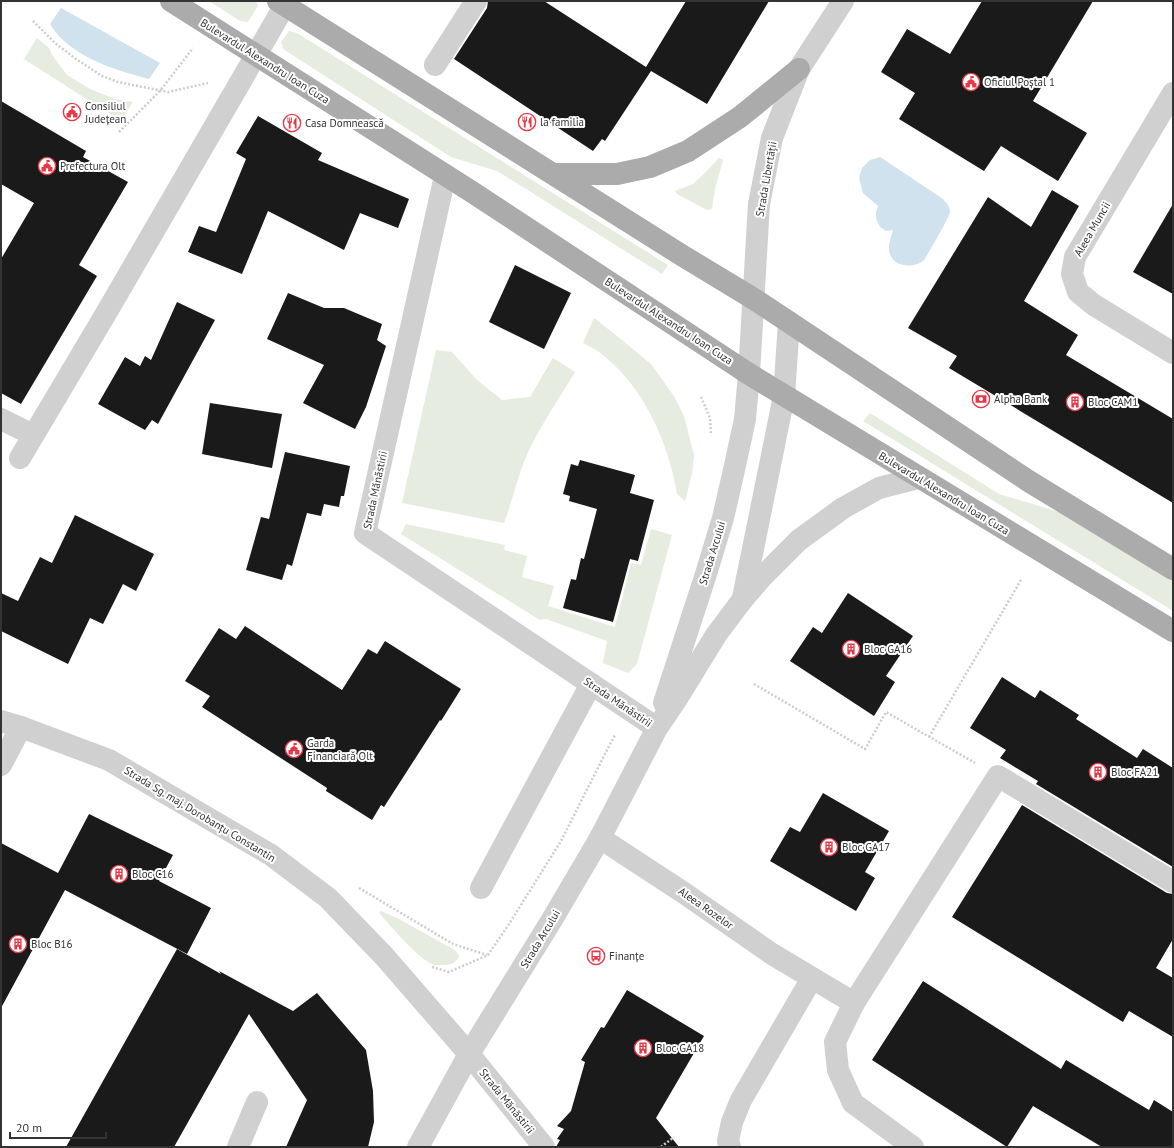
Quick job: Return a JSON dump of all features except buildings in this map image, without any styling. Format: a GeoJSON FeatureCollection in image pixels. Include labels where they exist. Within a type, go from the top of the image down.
{"type":"FeatureCollection","features":[{"type":"Feature","properties":{"kind":"main road","name":"Bulevardul Alexandru Ioan Cuza"},"geometry":{"type":"LineString","coordinates":[[171,1],[445,176],[749,374],[918,478],[1173,631]]}},
{"type":"Feature","properties":{"kind":"main road"},"geometry":{"type":"LineString","coordinates":[[281,3],[555,174],[683,256],[754,299],[1030,482],[1173,569]]}},
{"type":"Feature","properties":{"kind":"main road"},"geometry":{"type":"LineString","coordinates":[[555,174],[617,174],[650,167],[688,151],[740,117],[799,69]]}},
{"type":"Feature","properties":{"kind":"street"},"geometry":{"type":"LineString","coordinates":[[435,65],[476,1]]}},
{"type":"Feature","properties":{"kind":"street","name":"Strada Libertății"},"geometry":{"type":"LineString","coordinates":[[749,374],[760,204],[772,138],[799,69],[843,1]]}},
{"type":"Feature","properties":{"kind":"street"},"geometry":{"type":"LineString","coordinates":[[20,458],[108,310],[255,54],[281,3]]}},
{"type":"Feature","properties":{"kind":"street","name":"Aleea Muncii"},"geometry":{"type":"LineString","coordinates":[[1173,93],[1075,257],[1072,274],[1078,292],[1094,305],[1173,353]]}},
{"type":"Feature","properties":{"kind":"street","name":"Strada Mănăstirii"},"geometry":{"type":"LineString","coordinates":[[445,176],[365,533],[656,728]]}},
{"type":"Feature","properties":{"kind":"street","name":"Strada Arcului"},"geometry":{"type":"LineString","coordinates":[[743,599],[784,396],[789,322]]}},
{"type":"Feature","properties":{"kind":"street","name":"Strada Arcului"},"geometry":{"type":"LineString","coordinates":[[656,728],[723,518],[744,419],[749,374]]}},
{"type":"Feature","properties":{"kind":"street"},"geometry":{"type":"LineString","coordinates":[[1,419],[33,435]]}},
{"type":"Feature","properties":{"kind":"street","name":"Strada Arcului"},"geometry":{"type":"LineString","coordinates":[[418,1147],[469,1054],[549,925],[600,838],[656,728],[678,697],[716,635],[761,578],[799,540],[843,508],[879,488],[918,478]]}},
{"type":"Feature","properties":{"kind":"street"},"geometry":{"type":"LineString","coordinates":[[481,888],[591,684]]}},
{"type":"Feature","properties":{"kind":"street"},"geometry":{"type":"LineString","coordinates":[[1,765],[11,724]]}},
{"type":"Feature","properties":{"kind":"street","name":"Strada Sg. maj. Dorobanțu Constantin"},"geometry":{"type":"LineString","coordinates":[[11,724],[109,760],[271,855],[328,898],[384,956],[469,1054]]}},
{"type":"Feature","properties":{"kind":"street"},"geometry":{"type":"LineString","coordinates":[[913,1147],[853,1103],[838,1070],[835,1042],[854,1003],[998,776],[1173,882]]}},
{"type":"Feature","properties":{"kind":"street","name":"Aleea Rozelor"},"geometry":{"type":"LineString","coordinates":[[600,838],[684,892],[772,954],[854,1003]]}},
{"type":"Feature","properties":{"kind":"street"},"geometry":{"type":"LineString","coordinates":[[730,1147],[728,1141],[732,1122],[741,1100],[812,978]]}},
{"type":"Feature","properties":{"kind":"street","name":"Strada Mănăstirii"},"geometry":{"type":"LineString","coordinates":[[469,1054],[544,1147]]}},
{"type":"Feature","properties":{"kind":"street"},"geometry":{"type":"LineString","coordinates":[[238,1147],[257,1102]]}},
{"type":"Feature","properties":{"kind":"path"},"geometry":{"type":"LineString","coordinates":[[33,20],[55,43],[76,59],[102,76],[118,82],[168,92],[212,82]]}},
{"type":"Feature","properties":{"kind":"path"},"geometry":{"type":"LineString","coordinates":[[119,132],[160,91],[194,46]]}},
{"type":"Feature","properties":{"kind":"path"},"geometry":{"type":"LineString","coordinates":[[930,737],[1021,580]]}},
{"type":"Feature","properties":{"kind":"path"},"geometry":{"type":"LineString","coordinates":[[754,684],[865,749],[886,712],[998,776]]}},
{"type":"Feature","properties":{"kind":"path"},"geometry":{"type":"LineString","coordinates":[[354,885],[453,944],[488,956]]}},
{"type":"Feature","properties":{"kind":"path"},"geometry":{"type":"LineString","coordinates":[[661,1147],[674,1137]]}},
{"type":"Feature","properties":{"kind":"shaded area"},"geometry":{"type":"Polygon","coordinates":[[[209,1],[256,1],[258,6],[248,22],[240,21],[209,1]]]}},
{"type":"Feature","properties":{"kind":"shaded area"},"geometry":{"type":"Polygon","coordinates":[[[289,31],[297,33],[668,265],[662,274],[497,171],[451,157],[283,49],[281,42],[289,31]]]}},
{"type":"Feature","properties":{"kind":"shaded area"},"geometry":{"type":"Polygon","coordinates":[[[37,38],[49,48],[52,55],[67,75],[90,89],[115,99],[133,102],[121,121],[24,59],[37,38]]]}},
{"type":"Feature","properties":{"kind":"shaded area"},"geometry":{"type":"Polygon","coordinates":[[[719,158],[723,160],[715,189],[712,209],[707,210],[677,194],[675,191],[693,184],[719,158]]]}},
{"type":"Feature","properties":{"kind":"shaded area"},"geometry":{"type":"Polygon","coordinates":[[[594,318],[652,365],[675,398],[684,416],[694,455],[692,474],[685,501],[677,494],[673,475],[660,435],[640,397],[628,380],[614,365],[597,351],[583,343],[594,318]]]}},
{"type":"Feature","properties":{"kind":"shaded area"},"geometry":{"type":"Polygon","coordinates":[[[436,350],[452,352],[477,380],[502,400],[530,397],[553,358],[575,372],[527,453],[504,523],[402,503],[436,350]]]}},
{"type":"Feature","properties":{"kind":"shaded area"},"geometry":{"type":"Polygon","coordinates":[[[870,413],[999,494],[1059,512],[1173,580],[1173,611],[863,421],[870,413]]]}},
{"type":"Feature","properties":{"kind":"shaded area"},"geometry":{"type":"Polygon","coordinates":[[[406,524],[505,545],[504,550],[527,556],[522,577],[554,586],[548,606],[615,627],[631,563],[641,565],[651,529],[672,535],[637,664],[628,673],[603,663],[607,641],[546,619],[540,620],[401,534],[406,524]]]}},
{"type":"Feature","properties":{"kind":"shaded area"},"geometry":{"type":"Polygon","coordinates":[[[381,911],[397,918],[455,950],[459,957],[455,962],[449,965],[434,965],[428,962],[413,950],[398,934],[379,913],[381,911]]]}},
{"type":"Feature","properties":{"kind":"water"},"geometry":{"type":"Polygon","coordinates":[[[61,8],[160,63],[149,79],[104,65],[83,55],[62,39],[50,24],[61,8]]]}},
{"type":"Feature","properties":{"kind":"water"},"geometry":{"type":"Polygon","coordinates":[[[880,157],[943,199],[949,208],[950,212],[946,221],[926,257],[920,263],[915,265],[900,264],[892,258],[889,248],[893,230],[886,231],[880,227],[876,219],[878,206],[863,193],[859,178],[862,168],[870,160],[880,157]]]}},
{"type":"Feature","properties":{"kind":"place","name":"Oficiul Poștal 1"},"geometry":{"type":"Point","coordinates":[971,82]}},
{"type":"Feature","properties":{"kind":"place","name":"Consiliul Județean"},"geometry":{"type":"Point","coordinates":[72,112]}},
{"type":"Feature","properties":{"kind":"place","name":"la familia"},"geometry":{"type":"Point","coordinates":[527,122]}},
{"type":"Feature","properties":{"kind":"place","name":"Casa Domnească"},"geometry":{"type":"Point","coordinates":[292,123]}},
{"type":"Feature","properties":{"kind":"place","name":"Prefectura Olt"},"geometry":{"type":"Point","coordinates":[47,166]}},
{"type":"Feature","properties":{"kind":"place","name":"Alpha Bank"},"geometry":{"type":"Point","coordinates":[981,399]}},
{"type":"Feature","properties":{"kind":"place","name":"Bloc CAM1"},"geometry":{"type":"Point","coordinates":[1075,402]}},
{"type":"Feature","properties":{"kind":"place","name":"Bloc GA16"},"geometry":{"type":"Point","coordinates":[851,649]}},
{"type":"Feature","properties":{"kind":"place","name":"Garda Financiară Olt"},"geometry":{"type":"Point","coordinates":[294,749]}},
{"type":"Feature","properties":{"kind":"place","name":"Bloc FA21"},"geometry":{"type":"Point","coordinates":[1098,772]}},
{"type":"Feature","properties":{"kind":"place","name":"Bloc GA17"},"geometry":{"type":"Point","coordinates":[829,847]}},
{"type":"Feature","properties":{"kind":"place","name":"Bloc C16"},"geometry":{"type":"Point","coordinates":[119,874]}},
{"type":"Feature","properties":{"kind":"place","name":"Bloc B16"},"geometry":{"type":"Point","coordinates":[18,944]}},
{"type":"Feature","properties":{"kind":"place","name":"Finanțe"},"geometry":{"type":"Point","coordinates":[596,956]}},
{"type":"Feature","properties":{"kind":"place","name":"Bloc GA18"},"geometry":{"type":"Point","coordinates":[643,1048]}}]}
